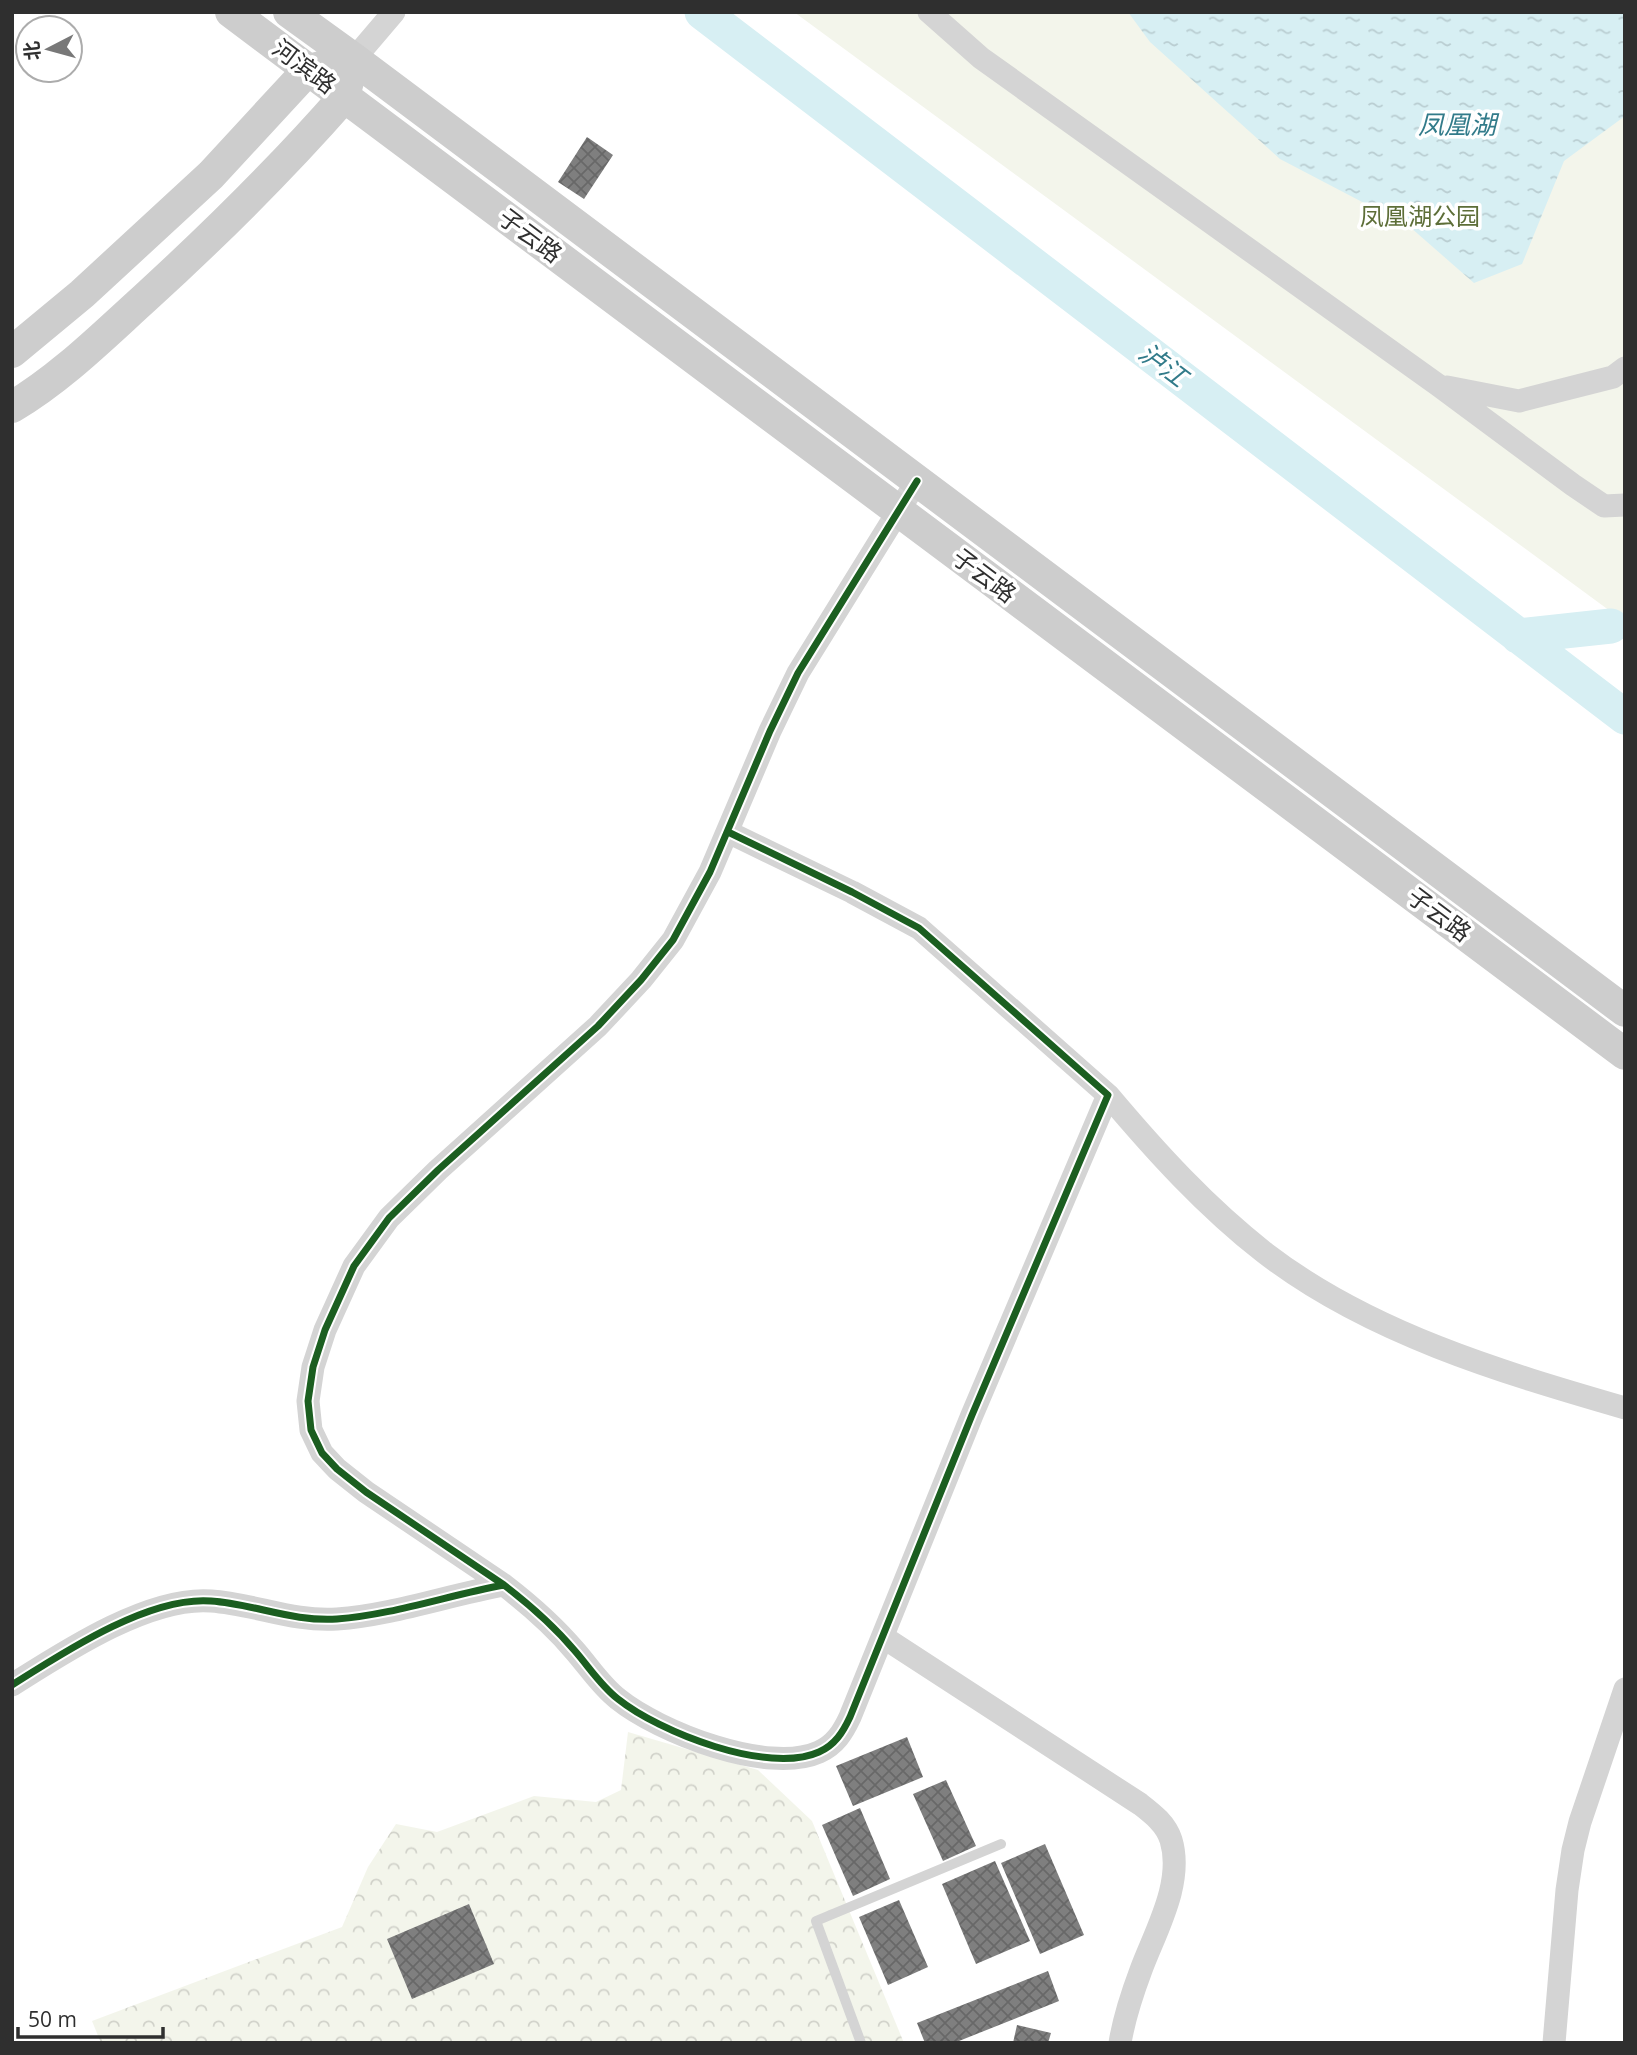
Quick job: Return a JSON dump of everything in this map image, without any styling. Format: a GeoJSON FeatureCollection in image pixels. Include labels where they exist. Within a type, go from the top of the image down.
{"type":"FeatureCollection","features":[{"type":"Feature","properties":{"kind":"main road","name":"河滨路"},"geometry":{"type":"LineString","coordinates":[[231,12],[344,97]]}},
{"type":"Feature","properties":{"kind":"main road","name":"河滨路"},"geometry":{"type":"LineString","coordinates":[[289,12],[354,59]]}},
{"type":"Feature","properties":{"kind":"main road"},"geometry":{"type":"LineString","coordinates":[[12,352],[82,294],[192,193],[228,158],[308,70],[354,59],[344,97],[260,189],[81,355],[12,407]]}},
{"type":"Feature","properties":{"kind":"main road","name":"子云路"},"geometry":{"type":"LineString","coordinates":[[354,59],[1625,1011]]}},
{"type":"Feature","properties":{"kind":"main road","name":"子云路"},"geometry":{"type":"LineString","coordinates":[[344,97],[1625,1054]]}},
{"type":"Feature","properties":{"kind":"street"},"geometry":{"type":"LineString","coordinates":[[354,59],[394,12]]}},
{"type":"Feature","properties":{"kind":"street"},"geometry":{"type":"LineString","coordinates":[[929,12],[981,58],[1562,477],[1604,506],[1625,505]]}},
{"type":"Feature","properties":{"kind":"street"},"geometry":{"type":"LineString","coordinates":[[1438,385],[1519,401],[1613,377],[1625,368]]}},
{"type":"Feature","properties":{"kind":"street"},"geometry":{"type":"LineString","coordinates":[[917,481],[798,673],[728,832],[691,910],[673,940],[641,980],[598,1026],[418,1189],[370,1241],[339,1296],[317,1352],[309,1385],[311,1430],[322,1453],[337,1469],[366,1492],[504,1585],[554,1627],[606,1689],[633,1711],[687,1737],[713,1746],[770,1758],[806,1756],[832,1745],[850,1717],[972,1415],[1108,1095]]}},
{"type":"Feature","properties":{"kind":"street"},"geometry":{"type":"LineString","coordinates":[[728,832],[852,892],[919,929],[1108,1095],[1163,1158],[1217,1212],[1265,1253],[1317,1288],[1378,1320],[1455,1353],[1539,1383],[1625,1408]]}},
{"type":"Feature","properties":{"kind":"street"},"geometry":{"type":"LineString","coordinates":[[12,1685],[128,1620],[150,1610],[183,1601],[227,1603],[298,1619],[339,1619],[504,1585]]}},
{"type":"Feature","properties":{"kind":"street"},"geometry":{"type":"LineString","coordinates":[[883,1637],[1140,1804],[1166,1828],[1174,1852],[1172,1884],[1129,2001],[1120,2043]]}},
{"type":"Feature","properties":{"kind":"street"},"geometry":{"type":"LineString","coordinates":[[1554,2043],[1573,1850],[1625,1689]]}},
{"type":"Feature","properties":{"kind":"lane"},"geometry":{"type":"LineString","coordinates":[[861,2043],[816,1921],[1001,1844]]}},
{"type":"Feature","properties":{"kind":"green space","name":"凤凰湖公园"},"geometry":{"type":"Polygon","coordinates":[[[794,12],[1625,12],[1625,622],[794,12]]]}},
{"type":"Feature","properties":{"kind":"green space"},"geometry":{"type":"Polygon","coordinates":[[[628,1732],[758,1770],[812,1821],[904,2043],[101,2043],[92,2021],[342,1927],[368,1867],[396,1824],[437,1832],[534,1796],[596,1802],[621,1790],[628,1732]]]}},
{"type":"Feature","properties":{"kind":"water","name":"凤凰湖"},"geometry":{"type":"Polygon","coordinates":[[[1128,12],[1625,12],[1625,116],[1564,161],[1522,264],[1474,283],[1410,227],[1280,159],[1150,42],[1128,12]]]}},
{"type":"Feature","properties":{"kind":"building"},"geometry":{"type":"Polygon","coordinates":[[[587,137],[613,155],[584,199],[558,182],[587,137]]]}},
{"type":"Feature","properties":{"kind":"building"},"geometry":{"type":"Polygon","coordinates":[[[907,1737],[923,1777],[853,1806],[836,1766],[907,1737]]]}},
{"type":"Feature","properties":{"kind":"building"},"geometry":{"type":"Polygon","coordinates":[[[946,1780],[976,1846],[943,1861],[913,1794],[946,1780]]]}},
{"type":"Feature","properties":{"kind":"building"},"geometry":{"type":"Polygon","coordinates":[[[860,1808],[890,1879],[853,1896],[822,1825],[860,1808]]]}},
{"type":"Feature","properties":{"kind":"building"},"geometry":{"type":"Polygon","coordinates":[[[1045,1844],[1084,1935],[1040,1954],[1001,1863],[1045,1844]]]}},
{"type":"Feature","properties":{"kind":"building"},"geometry":{"type":"Polygon","coordinates":[[[995,1861],[1030,1941],[976,1964],[942,1884],[995,1861]]]}},
{"type":"Feature","properties":{"kind":"building"},"geometry":{"type":"Polygon","coordinates":[[[899,1900],[928,1967],[888,1985],[859,1917],[899,1900]]]}},
{"type":"Feature","properties":{"kind":"building"},"geometry":{"type":"Polygon","coordinates":[[[469,1904],[494,1964],[412,1999],[387,1939],[469,1904]]]}},
{"type":"Feature","properties":{"kind":"building"},"geometry":{"type":"Polygon","coordinates":[[[1048,1971],[1059,2001],[954,2043],[925,2043],[917,2023],[1048,1971]]]}},
{"type":"Feature","properties":{"kind":"building"},"geometry":{"type":"Polygon","coordinates":[[[1017,2025],[1051,2033],[1048,2043],[1013,2043],[1017,2025]]]}},
{"type":"Feature","properties":{"kind":"waterway","name":"泸江"},"geometry":{"type":"LineString","coordinates":[[702,12],[1625,717]]}},
{"type":"Feature","properties":{"kind":"waterway"},"geometry":{"type":"LineString","coordinates":[[1518,636],[1611,626]]}},
{"type":"Feature","properties":{"kind":"cycle path"},"geometry":{"type":"LineString","coordinates":[[12,1685],[81,1643],[161,1607],[211,1601],[305,1618],[337,1619],[379,1613],[504,1585],[366,1492],[322,1453],[311,1430],[308,1401],[313,1367],[325,1330],[354,1266],[389,1218],[438,1170],[598,1026],[641,980],[673,940],[710,872],[770,731],[798,673],[917,481]]}},
{"type":"Feature","properties":{"kind":"cycle path"},"geometry":{"type":"LineString","coordinates":[[504,1585],[559,1633],[612,1694],[636,1712],[660,1724],[715,1746],[772,1758],[797,1758],[830,1746],[850,1717],[972,1415],[1108,1095],[919,928],[728,832]]}}]}
